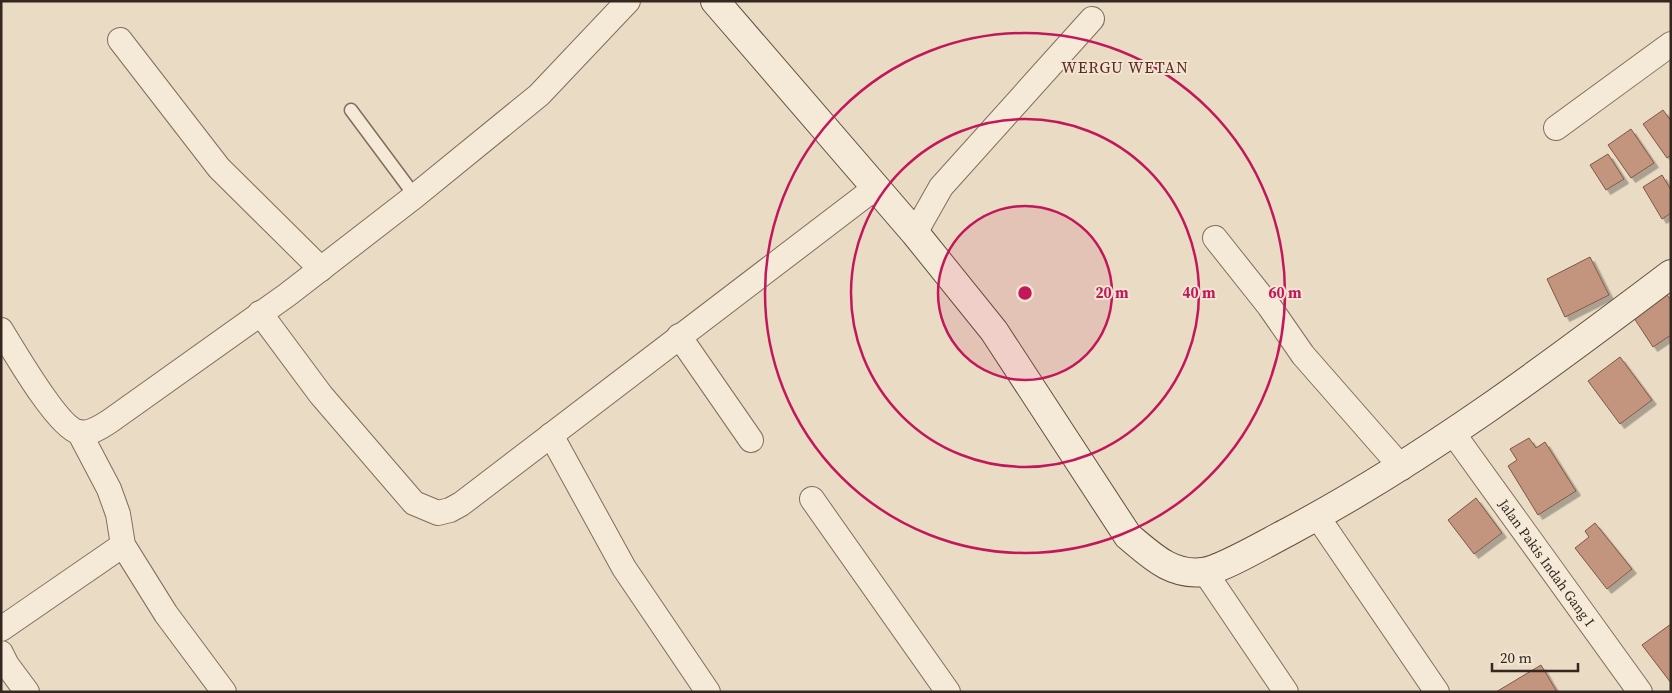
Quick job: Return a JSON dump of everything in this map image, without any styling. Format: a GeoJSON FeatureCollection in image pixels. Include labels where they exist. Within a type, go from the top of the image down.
{"type":"FeatureCollection","features":[{"type":"Feature","properties":{"kind":"street"},"geometry":{"type":"LineString","coordinates":[[79,432],[92,432],[110,421],[321,269],[415,196],[539,95],[628,1]]}},
{"type":"Feature","properties":{"kind":"street"},"geometry":{"type":"LineString","coordinates":[[714,1],[914,233],[994,331],[1128,536],[1153,557],[1181,572],[1205,572],[1255,549],[1402,468],[1562,356],[1671,274]]}},
{"type":"Feature","properties":{"kind":"street"},"geometry":{"type":"LineString","coordinates":[[914,233],[941,187],[1092,19]]}},
{"type":"Feature","properties":{"kind":"street"},"geometry":{"type":"LineString","coordinates":[[120,40],[219,168],[321,269]]}},
{"type":"Feature","properties":{"kind":"street"},"geometry":{"type":"LineString","coordinates":[[1556,128],[1671,44]]}},
{"type":"Feature","properties":{"kind":"street"},"geometry":{"type":"LineString","coordinates":[[260,313],[321,395],[414,503],[438,513],[450,510],[461,504],[875,188]]}},
{"type":"Feature","properties":{"kind":"street"},"geometry":{"type":"LineString","coordinates":[[1214,238],[1269,306],[1303,355],[1402,468]]}},
{"type":"Feature","properties":{"kind":"street"},"geometry":{"type":"LineString","coordinates":[[1,330],[61,421],[79,432],[109,489],[118,514],[123,545],[166,614],[224,692]]}},
{"type":"Feature","properties":{"kind":"street"},"geometry":{"type":"LineString","coordinates":[[679,336],[751,440]]}},
{"type":"Feature","properties":{"kind":"street","name":"Jalan Pakis Indah Gang I"},"geometry":{"type":"LineString","coordinates":[[1453,433],[1640,692]]}},
{"type":"Feature","properties":{"kind":"street"},"geometry":{"type":"LineString","coordinates":[[551,435],[624,568],[699,688]]}},
{"type":"Feature","properties":{"kind":"street"},"geometry":{"type":"LineString","coordinates":[[812,499],[948,692]]}},
{"type":"Feature","properties":{"kind":"street"},"geometry":{"type":"LineString","coordinates":[[1317,516],[1437,692]]}},
{"type":"Feature","properties":{"kind":"street"},"geometry":{"type":"LineString","coordinates":[[1,629],[123,545]]}},
{"type":"Feature","properties":{"kind":"street"},"geometry":{"type":"LineString","coordinates":[[1205,572],[1286,692]]}},
{"type":"Feature","properties":{"kind":"street"},"geometry":{"type":"LineString","coordinates":[[1,652],[7,665],[27,692]]}},
{"type":"Feature","properties":{"kind":"lane"},"geometry":{"type":"LineString","coordinates":[[351,110],[415,196]]}},
{"type":"Feature","properties":{"kind":"building"},"geometry":{"type":"Polygon","coordinates":[[[1663,110],[1671,121],[1671,155],[1667,158],[1643,124],[1663,110]]]}},
{"type":"Feature","properties":{"kind":"building"},"geometry":{"type":"Polygon","coordinates":[[[1631,129],[1654,163],[1631,178],[1608,145],[1631,129]]]}},
{"type":"Feature","properties":{"kind":"building"},"geometry":{"type":"Polygon","coordinates":[[[1608,154],[1624,179],[1606,190],[1590,165],[1608,154]]]}},
{"type":"Feature","properties":{"kind":"building"},"geometry":{"type":"Polygon","coordinates":[[[1662,175],[1671,190],[1671,213],[1662,219],[1643,187],[1662,175]]]}},
{"type":"Feature","properties":{"kind":"building"},"geometry":{"type":"Polygon","coordinates":[[[1590,257],[1609,295],[1565,317],[1547,279],[1590,257]]]}},
{"type":"Feature","properties":{"kind":"building"},"geometry":{"type":"Polygon","coordinates":[[[1667,295],[1671,300],[1671,335],[1653,347],[1634,318],[1667,295]]]}},
{"type":"Feature","properties":{"kind":"building"},"geometry":{"type":"Polygon","coordinates":[[[1620,357],[1652,400],[1620,424],[1588,381],[1620,357]]]}},
{"type":"Feature","properties":{"kind":"building"},"geometry":{"type":"Polygon","coordinates":[[[1529,438],[1536,448],[1545,442],[1576,491],[1538,515],[1508,466],[1517,460],[1510,449],[1529,438]]]}},
{"type":"Feature","properties":{"kind":"building"},"geometry":{"type":"Polygon","coordinates":[[[1476,498],[1502,533],[1474,554],[1448,520],[1476,498]]]}},
{"type":"Feature","properties":{"kind":"building"},"geometry":{"type":"Polygon","coordinates":[[[1595,523],[1632,569],[1607,589],[1575,548],[1589,537],[1585,531],[1595,523]]]}},
{"type":"Feature","properties":{"kind":"building"},"geometry":{"type":"Polygon","coordinates":[[[1671,624],[1671,683],[1642,645],[1671,624]]]}},
{"type":"Feature","properties":{"kind":"building"},"geometry":{"type":"Polygon","coordinates":[[[1541,665],[1557,692],[1496,692],[1541,665]]]}},
{"type":"Feature","properties":{"kind":"district","name":"WERGU WETAN"},"geometry":{"type":"Point","coordinates":[1125,67]}}]}
